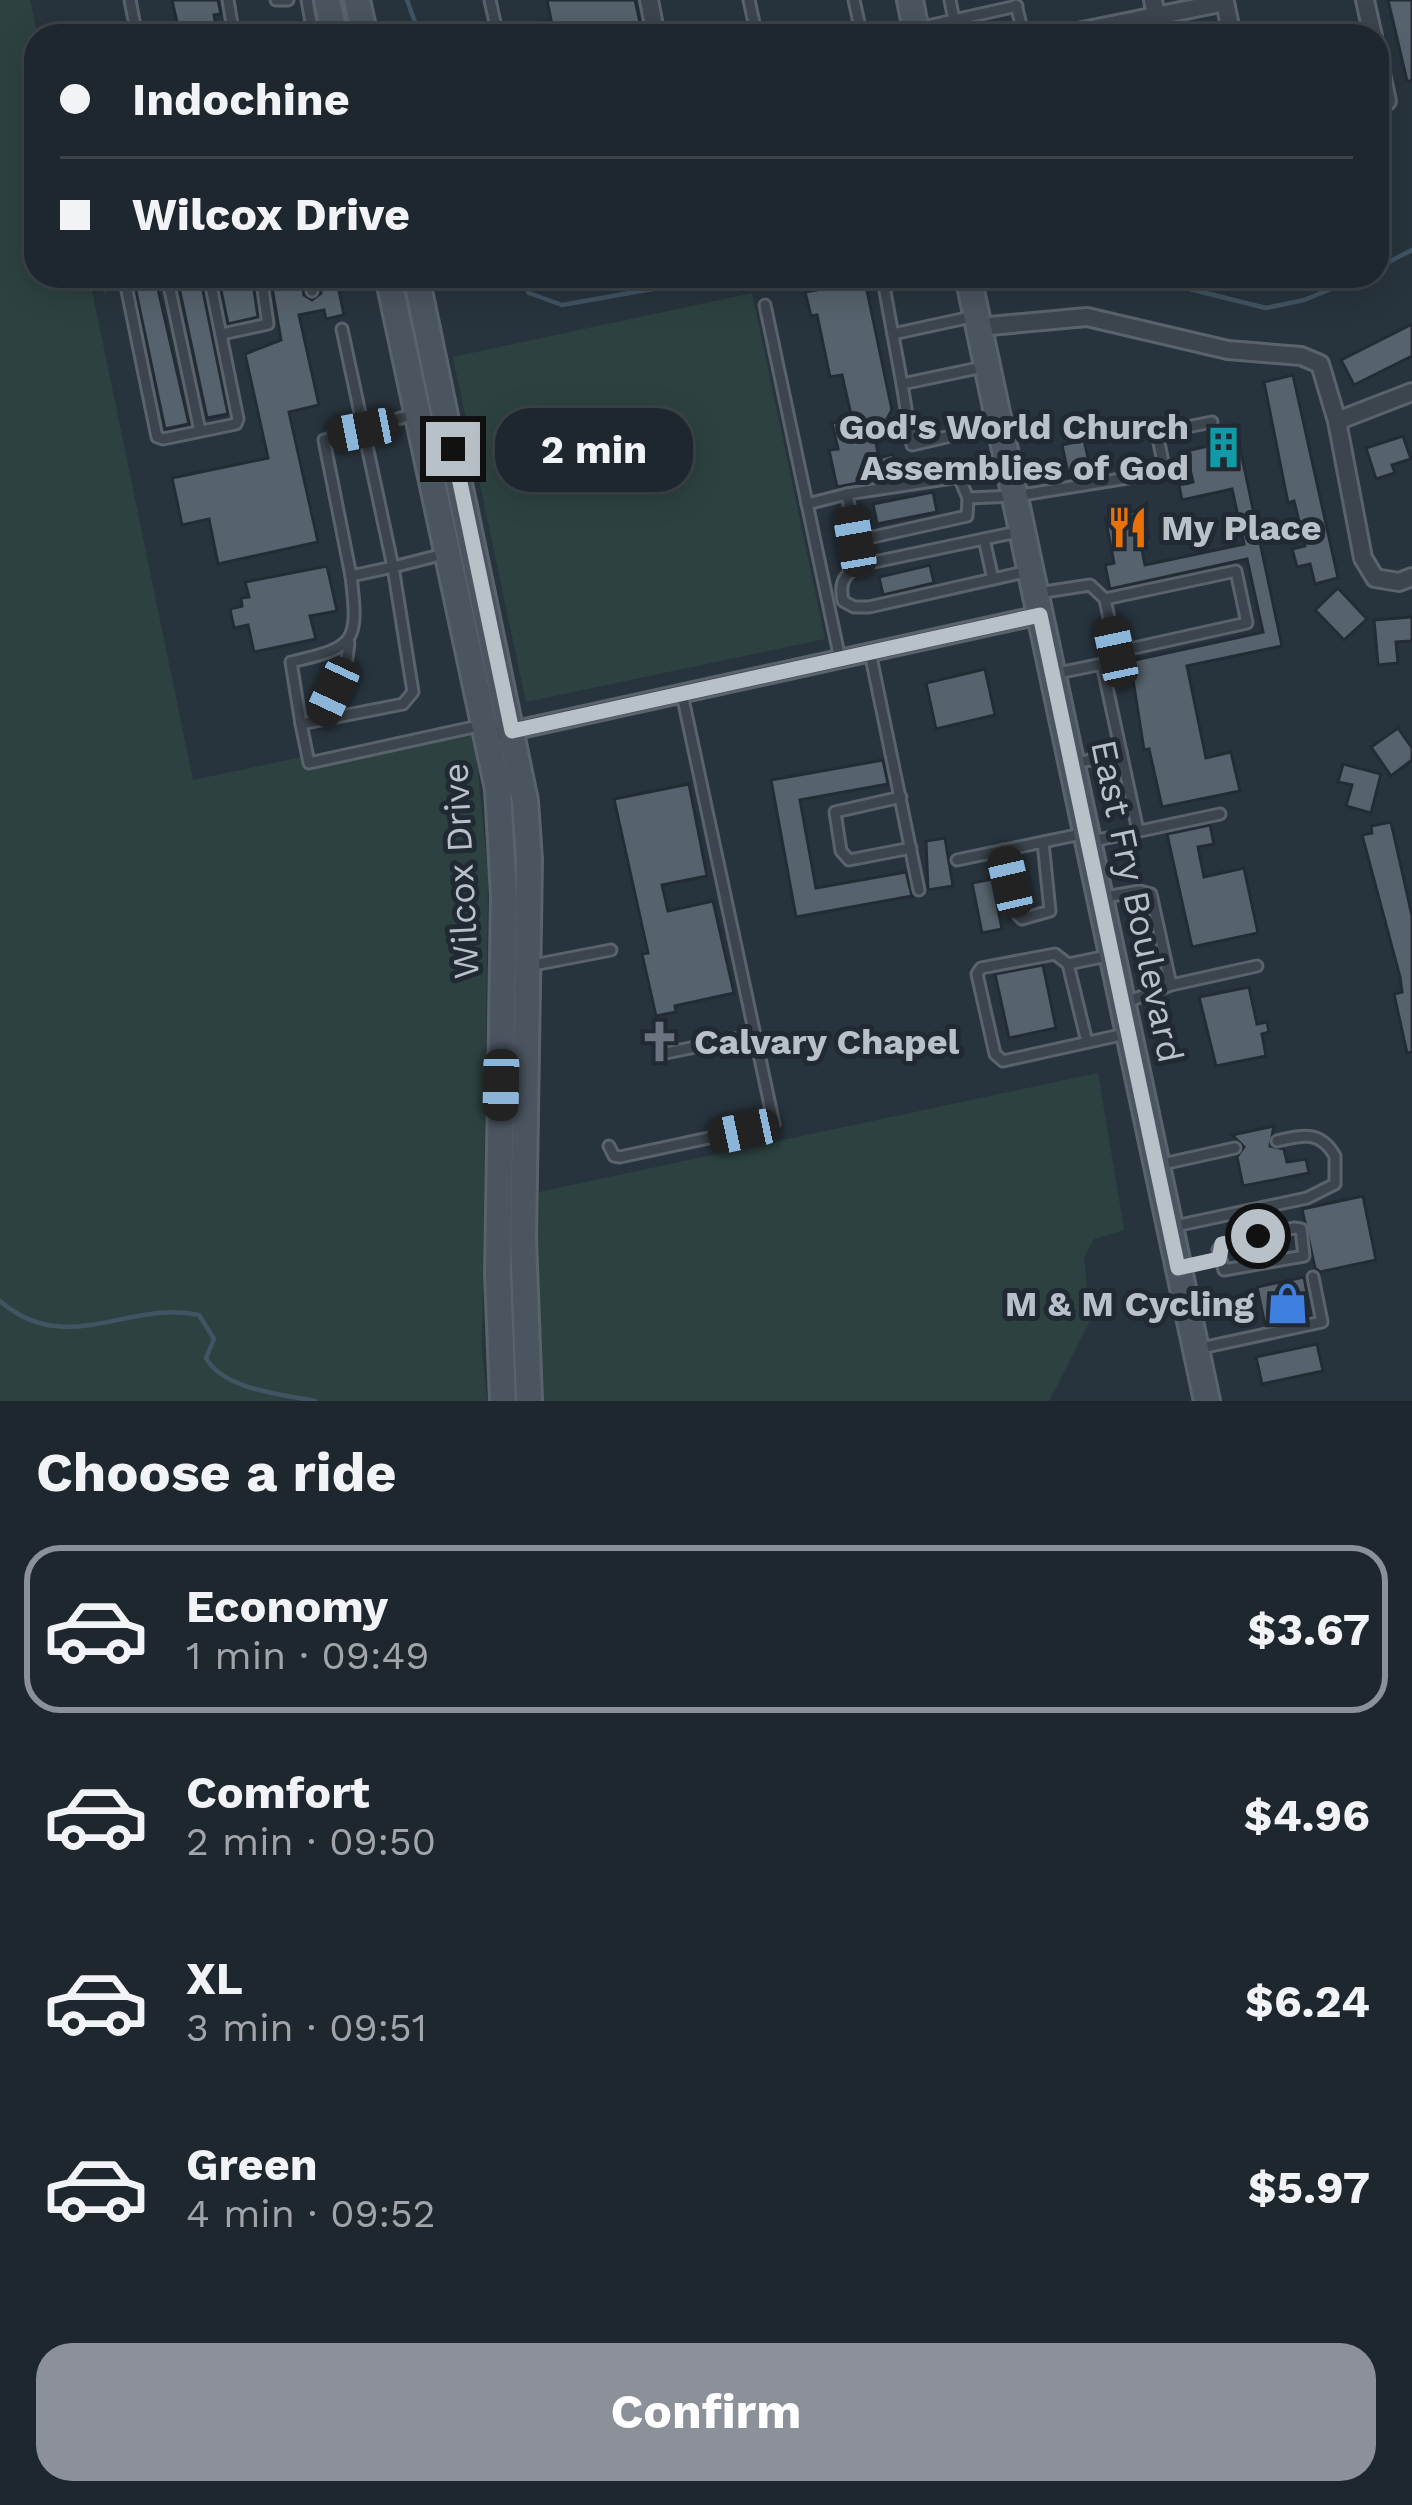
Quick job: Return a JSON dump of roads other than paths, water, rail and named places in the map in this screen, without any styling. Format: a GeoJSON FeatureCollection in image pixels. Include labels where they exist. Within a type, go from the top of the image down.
{"type":"FeatureCollection","features":[{"type":"Feature","properties":{"kind":"street"},"geometry":{"type":"LineString","coordinates":[[1100,24],[1154,8],[1225,2],[1230,24]]}},
{"type":"Feature","properties":{"kind":"street","name":"Wilcox Drive"},"geometry":{"type":"LineString","coordinates":[[391,288],[449,553],[530,860],[523,1249],[529,1401]]}},
{"type":"Feature","properties":{"kind":"street","name":"Wilcox Drive"},"geometry":{"type":"LineString","coordinates":[[418,288],[496,730],[504,896],[498,1274],[503,1401]]}},
{"type":"Feature","properties":{"kind":"street","name":"East Fry Boulevard"},"geometry":{"type":"LineString","coordinates":[[971,288],[1206,1401]]}},
{"type":"Feature","properties":{"kind":"street"},"geometry":{"type":"LineString","coordinates":[[978,322],[1087,317],[1228,350],[1301,356],[1320,364],[1337,421],[1363,558],[1375,578],[1399,582],[1412,578]]}},
{"type":"Feature","properties":{"kind":"street"},"geometry":{"type":"LineString","coordinates":[[1337,421],[1412,392]]}},
{"type":"Feature","properties":{"kind":"street"},"geometry":{"type":"LineString","coordinates":[[496,730],[870,652],[1035,593]]}},
{"type":"Feature","properties":{"kind":"lane"},"geometry":{"type":"LineString","coordinates":[[276,0],[288,0]]}},
{"type":"Feature","properties":{"kind":"lane"},"geometry":{"type":"LineString","coordinates":[[307,0],[326,22]]}},
{"type":"Feature","properties":{"kind":"lane"},"geometry":{"type":"LineString","coordinates":[[950,0],[954,20]]}},
{"type":"Feature","properties":{"kind":"lane"},"geometry":{"type":"LineString","coordinates":[[942,24],[1016,3]]}},
{"type":"Feature","properties":{"kind":"lane"},"geometry":{"type":"LineString","coordinates":[[127,288],[158,436],[236,424],[238,419],[212,288]]}},
{"type":"Feature","properties":{"kind":"lane"},"geometry":{"type":"LineString","coordinates":[[170,288],[200,431]]}},
{"type":"Feature","properties":{"kind":"lane"},"geometry":{"type":"LineString","coordinates":[[222,334],[268,324],[263,288]]}},
{"type":"Feature","properties":{"kind":"lane"},"geometry":{"type":"LineString","coordinates":[[884,288],[912,445],[1000,425]]}},
{"type":"Feature","properties":{"kind":"lane"},"geometry":{"type":"LineString","coordinates":[[765,305],[840,659]]}},
{"type":"Feature","properties":{"kind":"lane"},"geometry":{"type":"LineString","coordinates":[[893,334],[978,322]]}},
{"type":"Feature","properties":{"kind":"lane"},"geometry":{"type":"LineString","coordinates":[[301,724],[403,704],[412,692],[393,567],[342,328]]}},
{"type":"Feature","properties":{"kind":"lane"},"geometry":{"type":"LineString","coordinates":[[902,384],[987,366]]}},
{"type":"Feature","properties":{"kind":"lane"},"geometry":{"type":"LineString","coordinates":[[321,719],[346,666],[356,620],[324,440],[418,413]]}},
{"type":"Feature","properties":{"kind":"lane"},"geometry":{"type":"LineString","coordinates":[[968,498],[1015,496],[1165,472],[1157,433],[1212,422]]}},
{"type":"Feature","properties":{"kind":"lane"},"geometry":{"type":"LineString","coordinates":[[807,504],[958,477],[968,498],[967,516],[855,541]]}},
{"type":"Feature","properties":{"kind":"lane"},"geometry":{"type":"LineString","coordinates":[[847,494],[860,565]]}},
{"type":"Feature","properties":{"kind":"lane"},"geometry":{"type":"LineString","coordinates":[[842,593],[847,573],[860,565],[1022,531]]}},
{"type":"Feature","properties":{"kind":"lane"},"geometry":{"type":"LineString","coordinates":[[984,539],[993,579]]}},
{"type":"Feature","properties":{"kind":"lane"},"geometry":{"type":"LineString","coordinates":[[351,576],[449,553]]}},
{"type":"Feature","properties":{"kind":"lane"},"geometry":{"type":"LineString","coordinates":[[1052,674],[1102,664],[1116,652],[1247,623],[1236,572],[1105,599]]}},
{"type":"Feature","properties":{"kind":"lane"},"geometry":{"type":"LineString","coordinates":[[842,593],[854,607],[869,607],[993,579],[1035,593],[1090,585],[1105,599],[1116,652]]}},
{"type":"Feature","properties":{"kind":"lane"},"geometry":{"type":"LineString","coordinates":[[827,596],[842,593]]}},
{"type":"Feature","properties":{"kind":"lane"},"geometry":{"type":"LineString","coordinates":[[349,643],[337,651],[291,662],[309,764],[496,730]]}},
{"type":"Feature","properties":{"kind":"lane"},"geometry":{"type":"LineString","coordinates":[[870,652],[919,890]]}},
{"type":"Feature","properties":{"kind":"lane"},"geometry":{"type":"LineString","coordinates":[[1102,664],[1138,831]]}},
{"type":"Feature","properties":{"kind":"lane"},"geometry":{"type":"LineString","coordinates":[[609,1146],[620,1157],[773,1124],[682,694]]}},
{"type":"Feature","properties":{"kind":"lane"},"geometry":{"type":"LineString","coordinates":[[1072,764],[1121,752]]}},
{"type":"Feature","properties":{"kind":"lane"},"geometry":{"type":"LineString","coordinates":[[901,796],[835,812],[841,851],[849,860],[910,848]]}},
{"type":"Feature","properties":{"kind":"lane"},"geometry":{"type":"LineString","coordinates":[[957,860],[1220,814]]}},
{"type":"Feature","properties":{"kind":"lane"},"geometry":{"type":"LineString","coordinates":[[1003,850],[1018,915],[1022,919],[1041,917],[1051,911],[1052,900],[1042,842]]}},
{"type":"Feature","properties":{"kind":"lane"},"geometry":{"type":"LineString","coordinates":[[1100,898],[1151,893],[1171,985]]}},
{"type":"Feature","properties":{"kind":"lane"},"geometry":{"type":"LineString","coordinates":[[528,966],[611,950]]}},
{"type":"Feature","properties":{"kind":"lane"},"geometry":{"type":"LineString","coordinates":[[1087,1042],[1068,964],[1054,954],[981,968],[977,974],[995,1054],[1003,1061],[1129,1033]]}},
{"type":"Feature","properties":{"kind":"lane"},"geometry":{"type":"LineString","coordinates":[[1068,964],[1112,955]]}},
{"type":"Feature","properties":{"kind":"lane"},"geometry":{"type":"LineString","coordinates":[[1122,1003],[1171,985],[1257,966]]}},
{"type":"Feature","properties":{"kind":"lane"},"geometry":{"type":"LineString","coordinates":[[666,1053],[754,1034]]}},
{"type":"Feature","properties":{"kind":"lane"},"geometry":{"type":"LineString","coordinates":[[1170,1227],[1307,1198],[1335,1184],[1335,1156],[1319,1137],[1307,1134],[1277,1141]]}},
{"type":"Feature","properties":{"kind":"lane"},"geometry":{"type":"LineString","coordinates":[[1156,1165],[1235,1148]]}},
{"type":"Feature","properties":{"kind":"lane"},"geometry":{"type":"LineString","coordinates":[[1301,1229],[1304,1256],[1228,1273],[1219,1259],[1222,1244],[1301,1229]]}},
{"type":"Feature","properties":{"kind":"lane"},"geometry":{"type":"LineString","coordinates":[[1178,1268],[1219,1259]]}},
{"type":"Feature","properties":{"kind":"lane"},"geometry":{"type":"LineString","coordinates":[[1196,1349],[1322,1322],[1313,1277]]}},
{"type":"Feature","properties":{"kind":"waterway"},"geometry":{"type":"LineString","coordinates":[[407,0],[416,24]]}},
{"type":"Feature","properties":{"kind":"waterway"},"geometry":{"type":"LineString","coordinates":[[1389,262],[1412,250]]}},
{"type":"Feature","properties":{"kind":"waterway"},"geometry":{"type":"LineString","coordinates":[[526,288],[562,305],[658,288]]}},
{"type":"Feature","properties":{"kind":"waterway"},"geometry":{"type":"LineString","coordinates":[[1185,288],[1266,308],[1334,288]]}},
{"type":"Feature","properties":{"kind":"waterway"},"geometry":{"type":"LineString","coordinates":[[0,1301],[25,1318],[74,1327],[148,1314],[199,1315],[214,1339],[206,1358],[214,1369],[255,1389],[315,1401]]}},
{"type":"Feature","properties":{"kind":"place","name":"God's World Church Assemblies of God"},"geometry":{"type":"Point","coordinates":[1223,447]}},
{"type":"Feature","properties":{"kind":"place","name":"My Place"},"geometry":{"type":"Point","coordinates":[1127,527]}},
{"type":"Feature","properties":{"kind":"place","name":"Calvary Chapel"},"geometry":{"type":"Point","coordinates":[660,1041]}},
{"type":"Feature","properties":{"kind":"place","name":"M & M Cycling"},"geometry":{"type":"Point","coordinates":[1288,1303]}}]}
